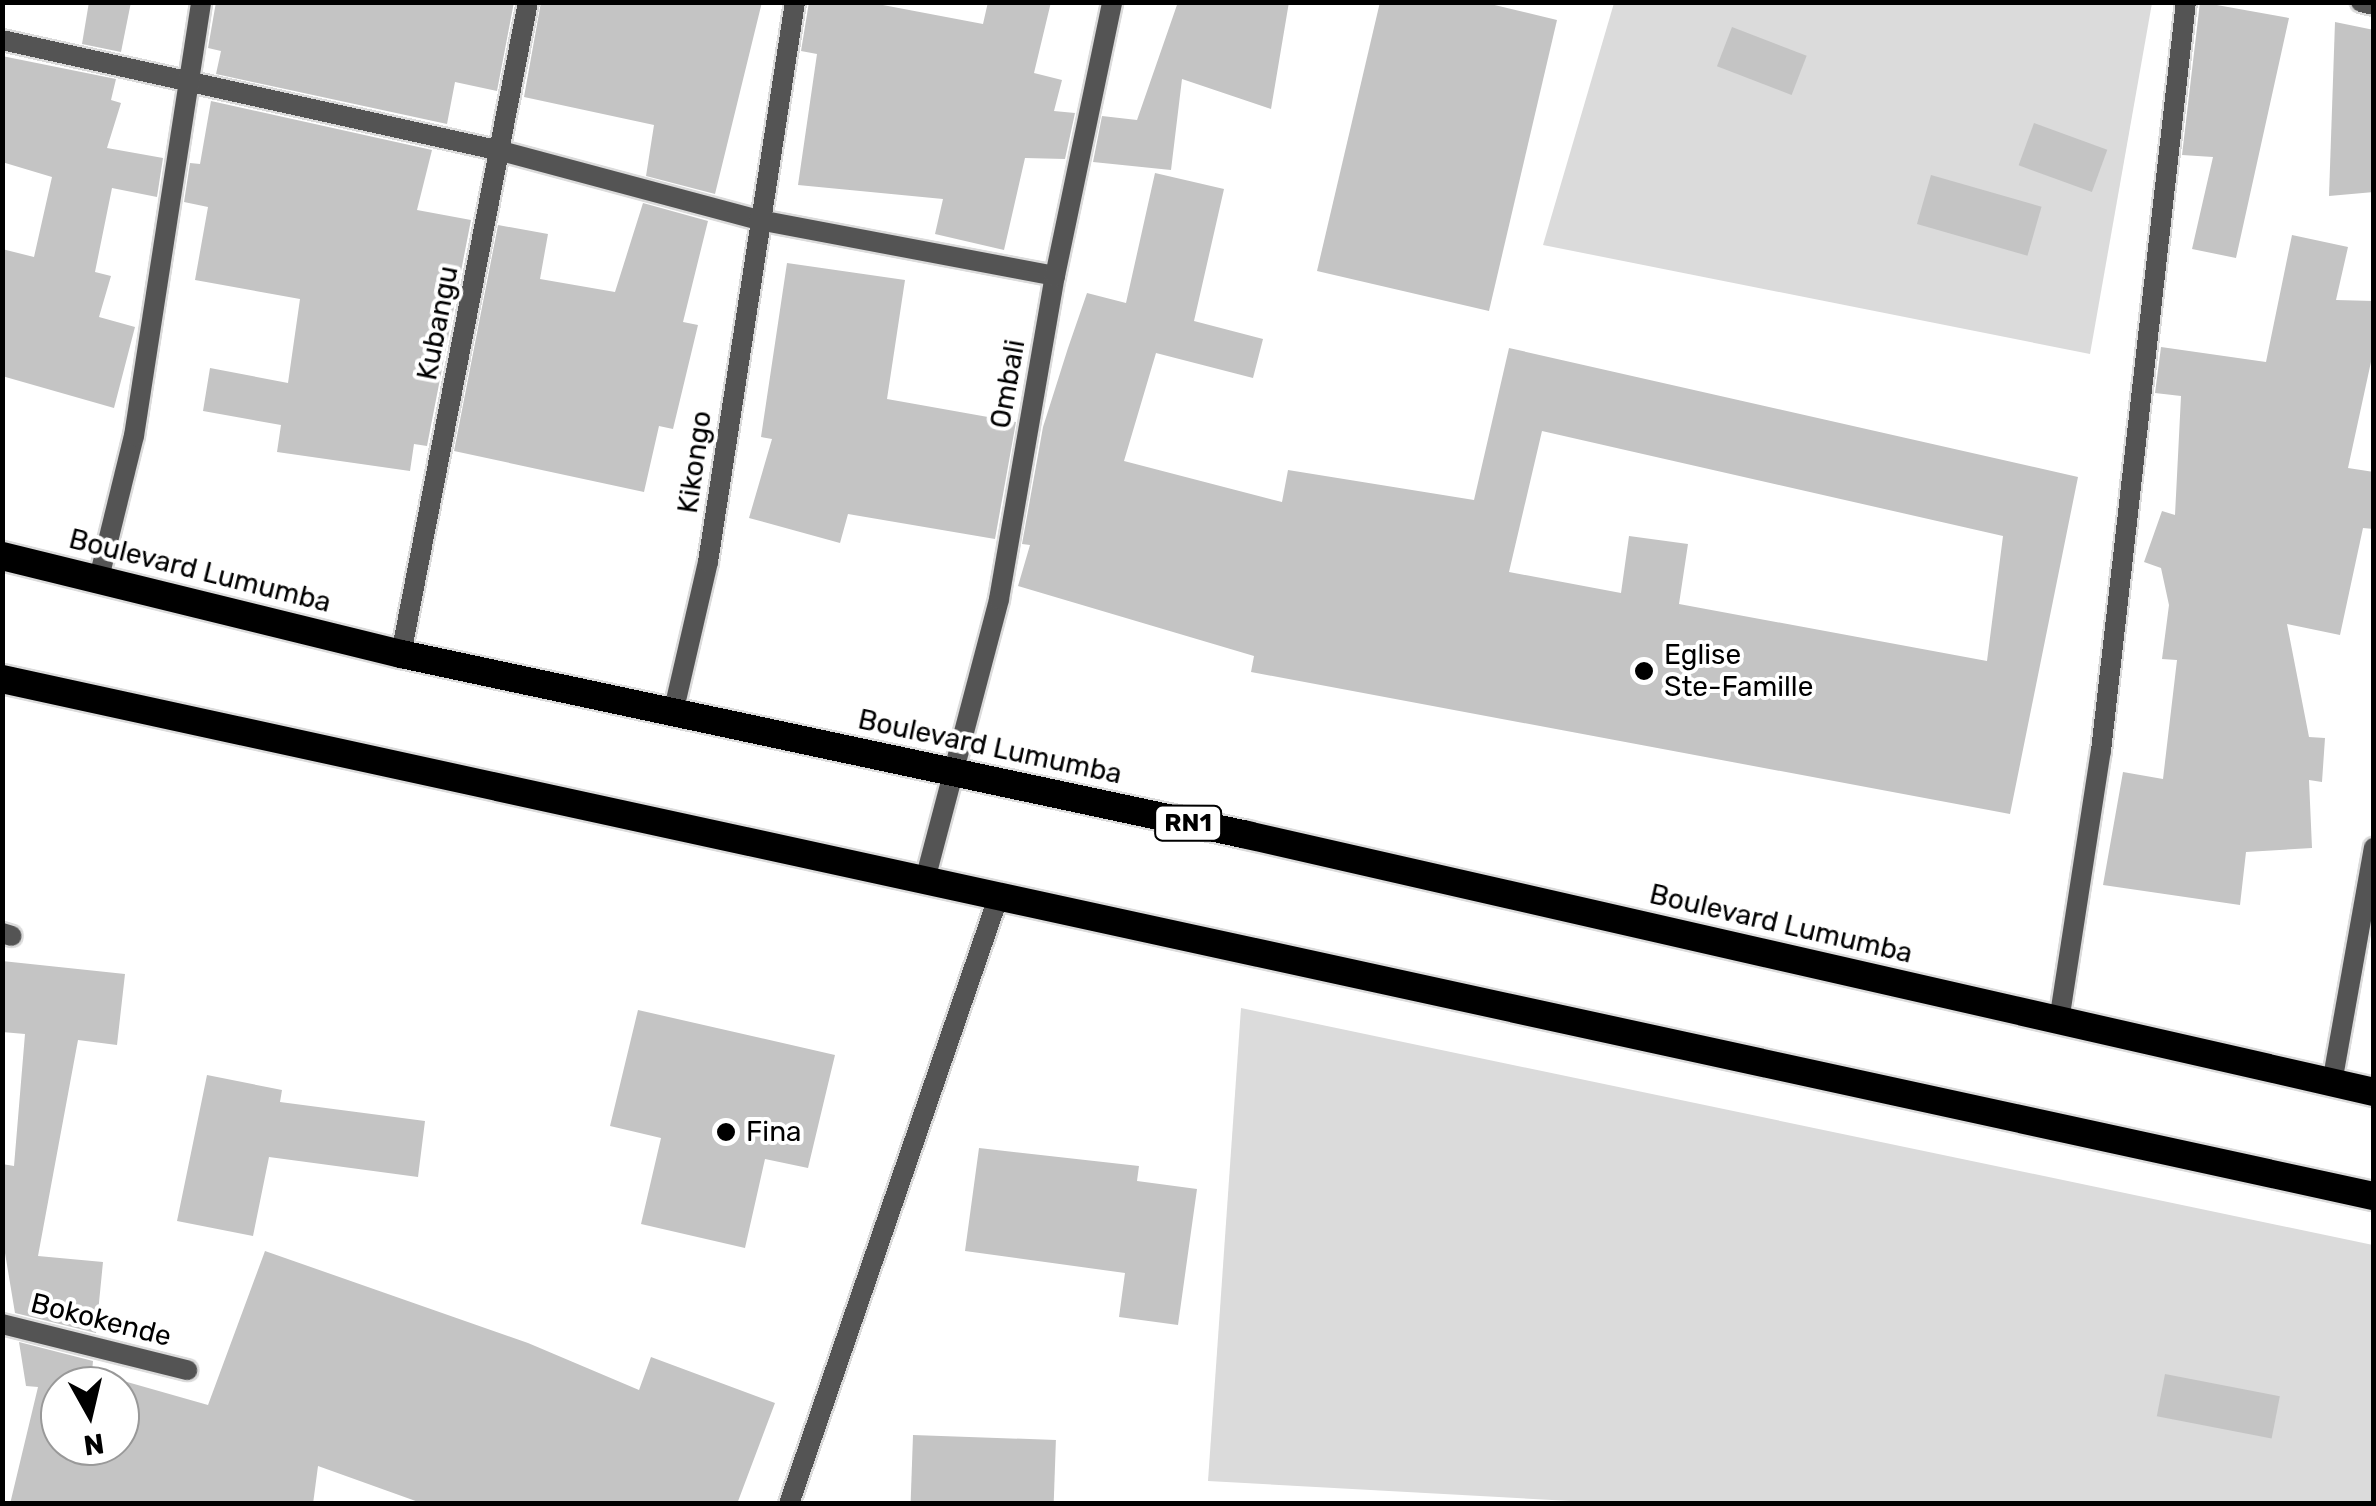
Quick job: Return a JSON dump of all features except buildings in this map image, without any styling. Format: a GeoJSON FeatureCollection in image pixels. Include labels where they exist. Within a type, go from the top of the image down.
{"type":"FeatureCollection","features":[{"type":"Feature","properties":{"kind":"highway","name":"Boulevard Lumumba"},"geometry":{"type":"LineString","coordinates":[[2,556],[401,654],[674,709],[2374,1092]]}},
{"type":"Feature","properties":{"kind":"highway"},"geometry":{"type":"LineString","coordinates":[[2,680],[926,876],[2374,1196]]}},
{"type":"Feature","properties":{"kind":"street"},"geometry":{"type":"LineString","coordinates":[[99,578],[134,436],[184,82],[201,2]]}},
{"type":"Feature","properties":{"kind":"street","name":"Kubangu"},"geometry":{"type":"LineString","coordinates":[[401,654],[528,2]]}},
{"type":"Feature","properties":{"kind":"street","name":"Kikongo"},"geometry":{"type":"LineString","coordinates":[[674,709],[708,562],[795,2]]}},
{"type":"Feature","properties":{"kind":"street","name":"Ombali"},"geometry":{"type":"LineString","coordinates":[[926,876],[956,774],[999,599],[1054,276],[1112,2]]}},
{"type":"Feature","properties":{"kind":"street"},"geometry":{"type":"LineString","coordinates":[[2059,1021],[2102,752],[2186,2]]}},
{"type":"Feature","properties":{"kind":"street"},"geometry":{"type":"LineString","coordinates":[[2361,2],[2374,5]]}},
{"type":"Feature","properties":{"kind":"street"},"geometry":{"type":"LineString","coordinates":[[2,40],[501,151],[759,220],[1054,276]]}},
{"type":"Feature","properties":{"kind":"street"},"geometry":{"type":"LineString","coordinates":[[2332,1083],[2374,848]]}},
{"type":"Feature","properties":{"kind":"street"},"geometry":{"type":"LineString","coordinates":[[790,1504],[999,895]]}},
{"type":"Feature","properties":{"kind":"street","name":"Bokokende"},"geometry":{"type":"LineString","coordinates":[[2,1324],[187,1370]]}},
{"type":"Feature","properties":{"kind":"shaded area"},"geometry":{"type":"Polygon","coordinates":[[[1614,3],[2152,3],[2090,354],[1543,245],[1614,3]]]}},
{"type":"Feature","properties":{"kind":"shaded area"},"geometry":{"type":"Polygon","coordinates":[[[1241,1008],[2373,1245],[2373,1503],[1626,1504],[1208,1481],[1241,1008]]]}},
{"type":"Feature","properties":{"kind":"place","name":"Eglise Ste-Famille"},"geometry":{"type":"Point","coordinates":[1644,671]}},
{"type":"Feature","properties":{"kind":"place","name":"Fina"},"geometry":{"type":"Point","coordinates":[726,1132]}}]}
